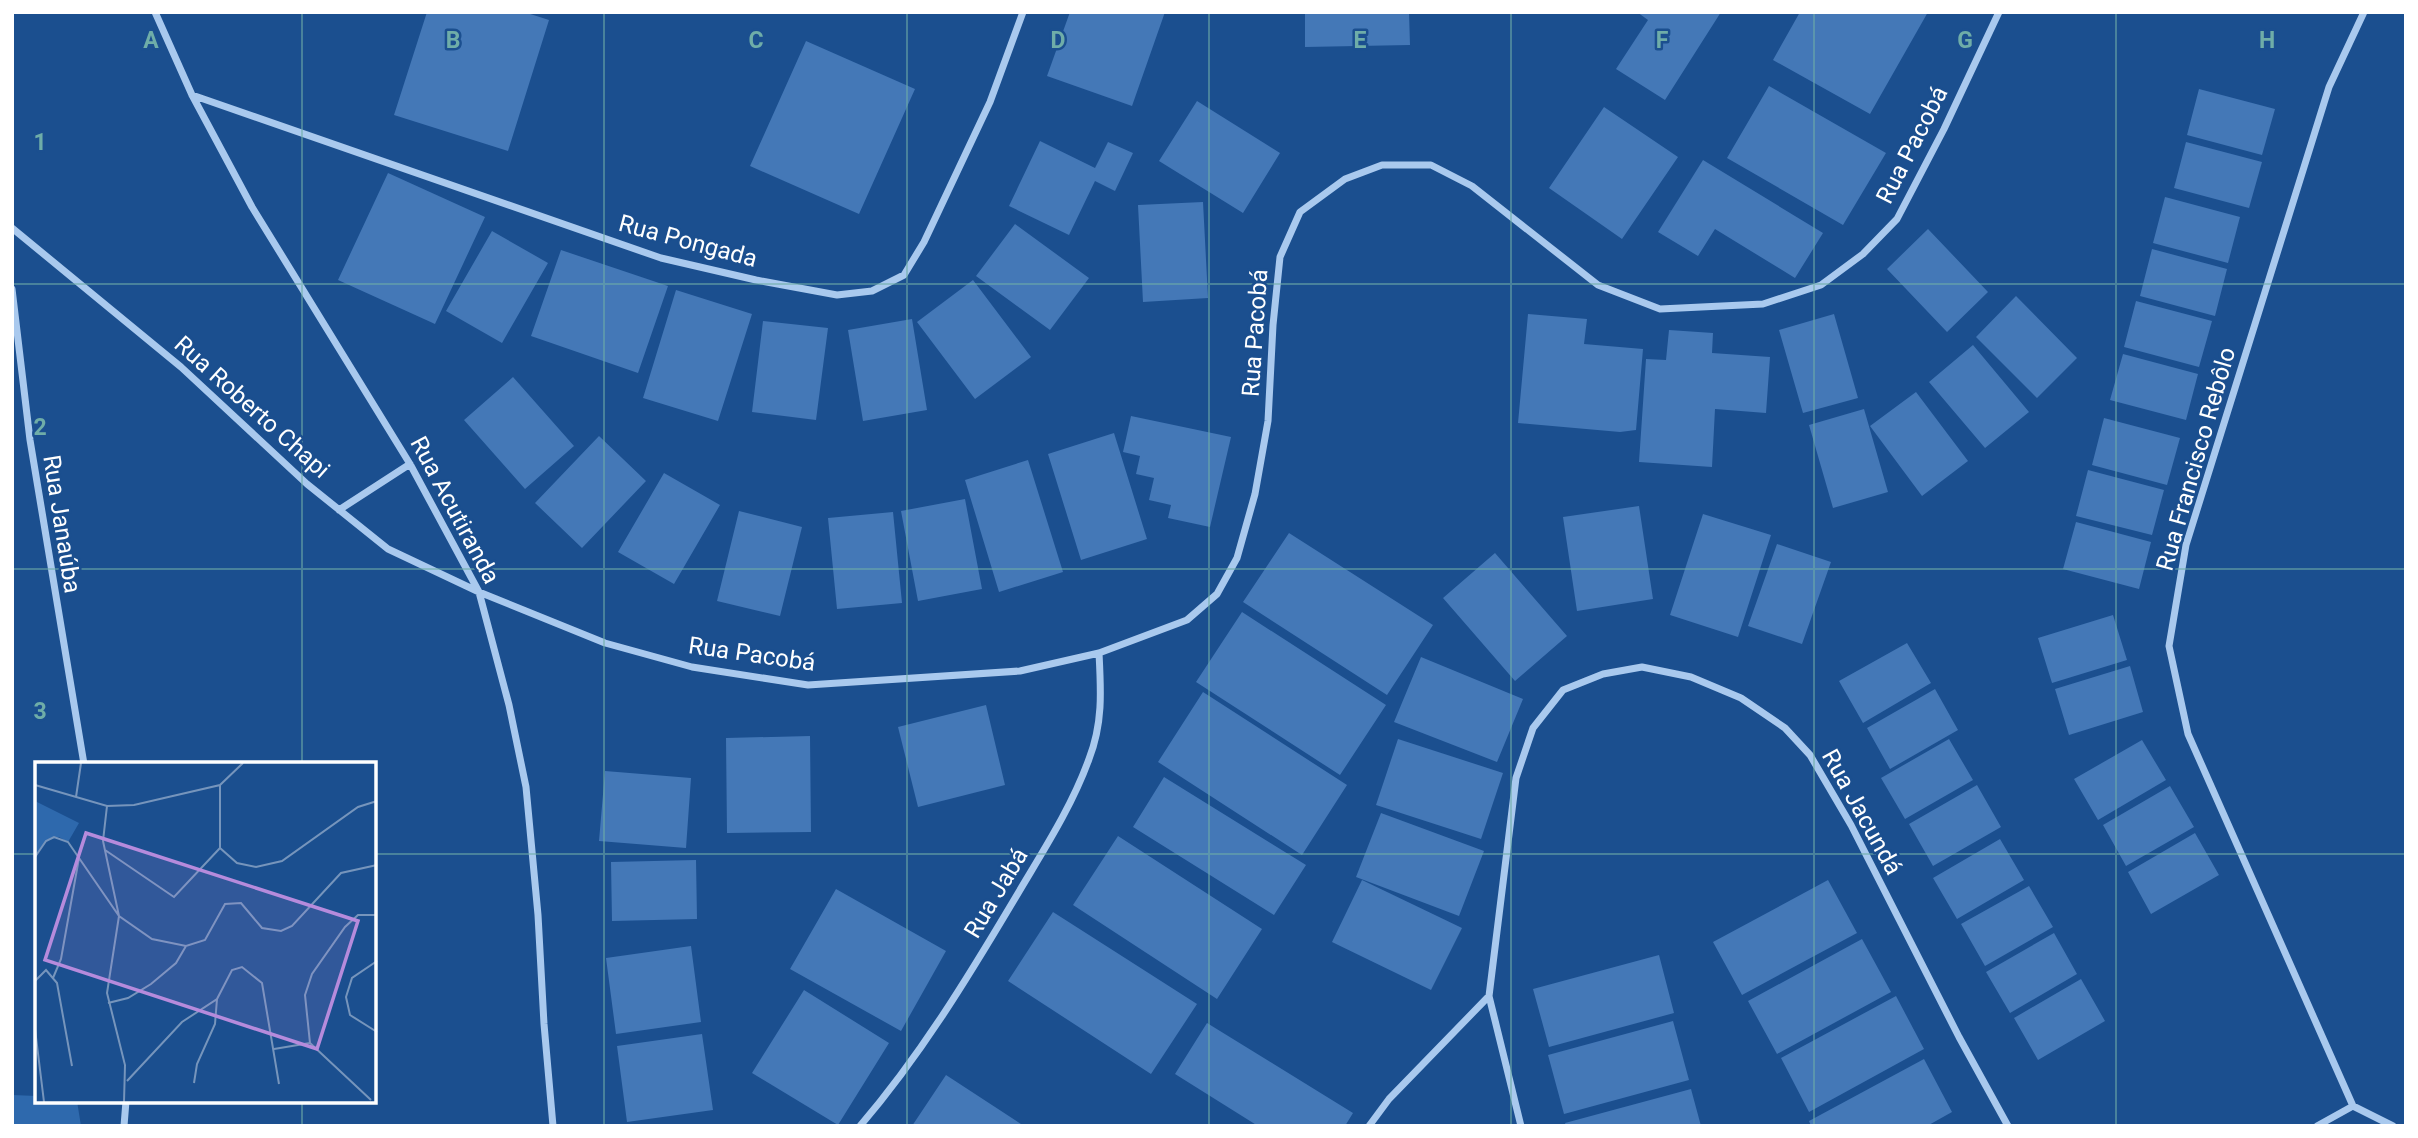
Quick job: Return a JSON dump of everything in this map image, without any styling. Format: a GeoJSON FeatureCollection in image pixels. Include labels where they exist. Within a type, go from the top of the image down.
{"type":"FeatureCollection","features":[{"type":"Feature","properties":{"kind":"street","name":"Rua Acutiranda"},"geometry":{"type":"LineString","coordinates":[[155,12],[191,95],[252,207],[410,464],[479,592],[509,705],[526,786],[553,1126]]}},
{"type":"Feature","properties":{"kind":"street","name":"Rua Pongada"},"geometry":{"type":"LineString","coordinates":[[191,95],[661,258],[837,295],[872,291],[904,275],[924,242],[990,102],[1023,12]]}},
{"type":"Feature","properties":{"kind":"street","name":"Rua Pacobá"},"geometry":{"type":"LineString","coordinates":[[479,592],[605,643],[692,667],[808,685],[1020,671],[1100,653],[1186,620],[1217,594],[1237,558],[1255,494],[1268,421],[1280,257],[1300,212],[1345,178],[1382,164],[1431,165],[1472,186],[1598,285],[1660,309],[1763,304],[1821,285],[1863,254],[1896,219],[1944,130],[1998,12]]}},
{"type":"Feature","properties":{"kind":"street","name":"Rua Francisco Rebôlo"},"geometry":{"type":"LineString","coordinates":[[2353,1106],[2188,734],[2169,646],[2190,532],[2329,87],[2364,12]]}},
{"type":"Feature","properties":{"kind":"street","name":"Rua Roberto Chapi"},"geometry":{"type":"LineString","coordinates":[[12,228],[181,367],[307,484],[388,549],[479,592]]}},
{"type":"Feature","properties":{"kind":"street","name":"Rua Janaúba"},"geometry":{"type":"LineString","coordinates":[[12,289],[30,440],[84,762]]}},
{"type":"Feature","properties":{"kind":"street"},"geometry":{"type":"LineString","coordinates":[[339,510],[410,464]]}},
{"type":"Feature","properties":{"kind":"street","name":"Rua Jabá"},"geometry":{"type":"LineString","coordinates":[[860,1126],[919,1052],[959,991],[1063,817],[1090,757],[1102,706],[1100,653]]}},
{"type":"Feature","properties":{"kind":"street","name":"Rua Jacundá"},"geometry":{"type":"LineString","coordinates":[[1489,996],[1516,778],[1533,728],[1563,690],[1603,674],[1642,667],[1691,677],[1741,698],[1785,728],[1810,755],[1852,825],[1959,1037],[2008,1126]]}},
{"type":"Feature","properties":{"kind":"street"},"geometry":{"type":"LineString","coordinates":[[1369,1126],[1389,1099],[1489,996]]}},
{"type":"Feature","properties":{"kind":"street"},"geometry":{"type":"LineString","coordinates":[[1489,996],[1521,1126]]}},
{"type":"Feature","properties":{"kind":"street"},"geometry":{"type":"LineString","coordinates":[[124,1126],[126,1103]]}},
{"type":"Feature","properties":{"kind":"street"},"geometry":{"type":"LineString","coordinates":[[2317,1126],[2353,1106],[2393,1126]]}},
{"type":"Feature","properties":{"kind":"shaded area"},"geometry":{"type":"Polygon","coordinates":[[[12,1095],[35,1096],[35,1103],[77,1103],[81,1126],[12,1126],[12,1095]]]}},
{"type":"Feature","properties":{"kind":"building"},"geometry":{"type":"Polygon","coordinates":[[[427,12],[524,12],[549,20],[508,151],[394,115],[427,12]]]}},
{"type":"Feature","properties":{"kind":"building"},"geometry":{"type":"Polygon","coordinates":[[[1070,12],[1165,12],[1132,106],[1047,76],[1070,12]]]}},
{"type":"Feature","properties":{"kind":"building"},"geometry":{"type":"Polygon","coordinates":[[[1305,12],[1409,12],[1410,45],[1305,47],[1305,12]]]}},
{"type":"Feature","properties":{"kind":"building"},"geometry":{"type":"Polygon","coordinates":[[[1637,12],[1721,12],[1665,100],[1616,69],[1648,20],[1637,12]]]}},
{"type":"Feature","properties":{"kind":"building"},"geometry":{"type":"Polygon","coordinates":[[[1800,12],[1928,12],[1870,114],[1773,60],[1800,12]]]}},
{"type":"Feature","properties":{"kind":"building"},"geometry":{"type":"Polygon","coordinates":[[[806,41],[915,89],[859,214],[750,166],[806,41]]]}},
{"type":"Feature","properties":{"kind":"building"},"geometry":{"type":"Polygon","coordinates":[[[1769,86],[1886,153],[1843,225],[1727,158],[1769,86]]]}},
{"type":"Feature","properties":{"kind":"building"},"geometry":{"type":"Polygon","coordinates":[[[2199,89],[2275,109],[2262,155],[2187,135],[2199,89]]]}},
{"type":"Feature","properties":{"kind":"building"},"geometry":{"type":"Polygon","coordinates":[[[1197,101],[1280,153],[1243,213],[1159,161],[1197,101]]]}},
{"type":"Feature","properties":{"kind":"building"},"geometry":{"type":"Polygon","coordinates":[[[1604,107],[1678,157],[1622,239],[1549,188],[1604,107]]]}},
{"type":"Feature","properties":{"kind":"building"},"geometry":{"type":"Polygon","coordinates":[[[1040,141],[1095,168],[1108,142],[1133,153],[1115,191],[1095,181],[1069,235],[1009,206],[1040,141]]]}},
{"type":"Feature","properties":{"kind":"building"},"geometry":{"type":"Polygon","coordinates":[[[2186,142],[2262,162],[2249,208],[2174,188],[2186,142]]]}},
{"type":"Feature","properties":{"kind":"building"},"geometry":{"type":"Polygon","coordinates":[[[1703,160],[1823,233],[1795,278],[1715,229],[1698,256],[1658,232],[1703,160]]]}},
{"type":"Feature","properties":{"kind":"building"},"geometry":{"type":"Polygon","coordinates":[[[388,173],[485,217],[435,324],[338,280],[388,173]]]}},
{"type":"Feature","properties":{"kind":"building"},"geometry":{"type":"Polygon","coordinates":[[[2165,197],[2240,217],[2228,263],[2153,243],[2165,197]]]}},
{"type":"Feature","properties":{"kind":"building"},"geometry":{"type":"Polygon","coordinates":[[[1203,202],[1208,298],[1143,302],[1138,205],[1203,202]]]}},
{"type":"Feature","properties":{"kind":"building"},"geometry":{"type":"Polygon","coordinates":[[[1015,224],[1089,278],[1050,330],[976,276],[1015,224]]]}},
{"type":"Feature","properties":{"kind":"building"},"geometry":{"type":"Polygon","coordinates":[[[1928,229],[1988,292],[1947,332],[1887,269],[1928,229]]]}},
{"type":"Feature","properties":{"kind":"building"},"geometry":{"type":"Polygon","coordinates":[[[492,231],[548,263],[502,343],[446,311],[492,231]]]}},
{"type":"Feature","properties":{"kind":"building"},"geometry":{"type":"Polygon","coordinates":[[[2152,249],[2227,269],[2215,316],[2140,296],[2152,249]]]}},
{"type":"Feature","properties":{"kind":"building"},"geometry":{"type":"Polygon","coordinates":[[[561,250],[668,286],[638,373],[531,336],[561,250]]]}},
{"type":"Feature","properties":{"kind":"building"},"geometry":{"type":"Polygon","coordinates":[[[973,280],[1031,357],[975,399],[917,322],[973,280]]]}},
{"type":"Feature","properties":{"kind":"building"},"geometry":{"type":"Polygon","coordinates":[[[676,290],[752,314],[718,421],[643,398],[676,290]]]}},
{"type":"Feature","properties":{"kind":"building"},"geometry":{"type":"Polygon","coordinates":[[[2016,296],[2077,358],[2037,398],[1976,337],[2016,296]]]}},
{"type":"Feature","properties":{"kind":"building"},"geometry":{"type":"Polygon","coordinates":[[[2136,301],[2212,321],[2199,367],[2124,347],[2136,301]]]}},
{"type":"Feature","properties":{"kind":"building"},"geometry":{"type":"Polygon","coordinates":[[[1528,314],[1587,319],[1584,344],[1643,349],[1636,430],[1620,432],[1518,423],[1528,314]]]}},
{"type":"Feature","properties":{"kind":"building"},"geometry":{"type":"Polygon","coordinates":[[[1834,314],[1858,398],[1803,413],[1779,330],[1834,314]]]}},
{"type":"Feature","properties":{"kind":"building"},"geometry":{"type":"Polygon","coordinates":[[[912,319],[927,410],[863,421],[848,330],[912,319]]]}},
{"type":"Feature","properties":{"kind":"building"},"geometry":{"type":"Polygon","coordinates":[[[763,321],[828,328],[816,420],[752,412],[763,321]]]}},
{"type":"Feature","properties":{"kind":"building"},"geometry":{"type":"Polygon","coordinates":[[[1669,330],[1713,333],[1712,353],[1770,357],[1766,413],[1715,409],[1712,467],[1639,462],[1646,359],[1666,360],[1669,330]]]}},
{"type":"Feature","properties":{"kind":"building"},"geometry":{"type":"Polygon","coordinates":[[[1973,345],[2029,412],[1985,448],[1929,382],[1973,345]]]}},
{"type":"Feature","properties":{"kind":"building"},"geometry":{"type":"Polygon","coordinates":[[[2123,354],[2198,374],[2186,420],[2110,400],[2123,354]]]}},
{"type":"Feature","properties":{"kind":"building"},"geometry":{"type":"Polygon","coordinates":[[[513,377],[574,446],[525,489],[464,420],[513,377]]]}},
{"type":"Feature","properties":{"kind":"building"},"geometry":{"type":"Polygon","coordinates":[[[1916,392],[1968,461],[1922,496],[1870,426],[1916,392]]]}},
{"type":"Feature","properties":{"kind":"building"},"geometry":{"type":"Polygon","coordinates":[[[1864,409],[1888,492],[1833,508],[1809,425],[1864,409]]]}},
{"type":"Feature","properties":{"kind":"building"},"geometry":{"type":"Polygon","coordinates":[[[1131,416],[1231,437],[1210,527],[1168,518],[1171,505],[1149,500],[1154,478],[1136,474],[1140,456],[1123,452],[1131,416]]]}},
{"type":"Feature","properties":{"kind":"building"},"geometry":{"type":"Polygon","coordinates":[[[2104,418],[2180,438],[2167,485],[2092,465],[2104,418]]]}},
{"type":"Feature","properties":{"kind":"building"},"geometry":{"type":"Polygon","coordinates":[[[1114,433],[1147,539],[1081,560],[1048,454],[1114,433]]]}},
{"type":"Feature","properties":{"kind":"building"},"geometry":{"type":"Polygon","coordinates":[[[599,436],[646,481],[582,548],[535,503],[599,436]]]}},
{"type":"Feature","properties":{"kind":"building"},"geometry":{"type":"Polygon","coordinates":[[[1028,460],[1063,572],[999,592],[965,480],[1028,460]]]}},
{"type":"Feature","properties":{"kind":"building"},"geometry":{"type":"Polygon","coordinates":[[[2088,470],[2164,490],[2152,535],[2076,516],[2088,470]]]}},
{"type":"Feature","properties":{"kind":"building"},"geometry":{"type":"Polygon","coordinates":[[[664,473],[720,505],[674,584],[618,552],[664,473]]]}},
{"type":"Feature","properties":{"kind":"building"},"geometry":{"type":"Polygon","coordinates":[[[965,499],[982,589],[918,601],[901,511],[965,499]]]}},
{"type":"Feature","properties":{"kind":"building"},"geometry":{"type":"Polygon","coordinates":[[[1639,506],[1653,599],[1577,611],[1563,517],[1639,506]]]}},
{"type":"Feature","properties":{"kind":"building"},"geometry":{"type":"Polygon","coordinates":[[[739,511],[802,527],[780,616],[717,601],[739,511]]]}},
{"type":"Feature","properties":{"kind":"building"},"geometry":{"type":"Polygon","coordinates":[[[893,512],[902,603],[837,609],[828,518],[893,512]]]}},
{"type":"Feature","properties":{"kind":"building"},"geometry":{"type":"Polygon","coordinates":[[[1703,514],[1771,535],[1738,637],[1670,615],[1703,514]]]}},
{"type":"Feature","properties":{"kind":"building"},"geometry":{"type":"Polygon","coordinates":[[[2076,522],[2151,542],[2139,589],[2063,569],[2076,522]]]}},
{"type":"Feature","properties":{"kind":"building"},"geometry":{"type":"Polygon","coordinates":[[[1289,533],[1433,625],[1387,695],[1243,602],[1289,533]]]}},
{"type":"Feature","properties":{"kind":"building"},"geometry":{"type":"Polygon","coordinates":[[[1777,544],[1831,562],[1802,644],[1748,626],[1777,544]]]}},
{"type":"Feature","properties":{"kind":"building"},"geometry":{"type":"Polygon","coordinates":[[[1495,553],[1567,636],[1515,681],[1443,598],[1495,553]]]}},
{"type":"Feature","properties":{"kind":"building"},"geometry":{"type":"Polygon","coordinates":[[[1242,612],[1386,705],[1340,775],[1196,682],[1242,612]]]}},
{"type":"Feature","properties":{"kind":"building"},"geometry":{"type":"Polygon","coordinates":[[[2113,615],[2127,660],[2052,683],[2038,638],[2113,615]]]}},
{"type":"Feature","properties":{"kind":"building"},"geometry":{"type":"Polygon","coordinates":[[[1907,643],[1931,683],[1863,723],[1839,681],[1907,643]]]}},
{"type":"Feature","properties":{"kind":"building"},"geometry":{"type":"Polygon","coordinates":[[[1421,657],[1523,699],[1497,762],[1394,722],[1421,657]]]}},
{"type":"Feature","properties":{"kind":"building"},"geometry":{"type":"Polygon","coordinates":[[[2130,666],[2143,712],[2069,735],[2055,689],[2130,666]]]}},
{"type":"Feature","properties":{"kind":"building"},"geometry":{"type":"Polygon","coordinates":[[[1935,689],[1958,730],[1890,769],[1867,728],[1935,689]]]}},
{"type":"Feature","properties":{"kind":"building"},"geometry":{"type":"Polygon","coordinates":[[[1203,692],[1347,785],[1302,855],[1158,762],[1203,692]]]}},
{"type":"Feature","properties":{"kind":"building"},"geometry":{"type":"Polygon","coordinates":[[[986,705],[1005,785],[918,807],[898,727],[986,705]]]}},
{"type":"Feature","properties":{"kind":"building"},"geometry":{"type":"Polygon","coordinates":[[[810,736],[811,832],[727,833],[726,738],[810,736]]]}},
{"type":"Feature","properties":{"kind":"building"},"geometry":{"type":"Polygon","coordinates":[[[1398,739],[1503,773],[1481,839],[1376,805],[1398,739]]]}},
{"type":"Feature","properties":{"kind":"building"},"geometry":{"type":"Polygon","coordinates":[[[1949,739],[1973,780],[1905,819],[1881,778],[1949,739]]]}},
{"type":"Feature","properties":{"kind":"building"},"geometry":{"type":"Polygon","coordinates":[[[2142,740],[2166,780],[2098,820],[2074,779],[2142,740]]]}},
{"type":"Feature","properties":{"kind":"building"},"geometry":{"type":"Polygon","coordinates":[[[605,771],[691,778],[686,848],[599,841],[605,771]]]}},
{"type":"Feature","properties":{"kind":"building"},"geometry":{"type":"Polygon","coordinates":[[[1164,777],[1306,865],[1274,915],[1133,827],[1164,777]]]}},
{"type":"Feature","properties":{"kind":"building"},"geometry":{"type":"Polygon","coordinates":[[[1977,785],[2001,827],[1933,866],[1909,824],[1977,785]]]}},
{"type":"Feature","properties":{"kind":"building"},"geometry":{"type":"Polygon","coordinates":[[[2170,786],[2194,827],[2126,866],[2103,825],[2170,786]]]}},
{"type":"Feature","properties":{"kind":"building"},"geometry":{"type":"Polygon","coordinates":[[[1381,813],[1484,851],[1459,916],[1356,877],[1381,813]]]}},
{"type":"Feature","properties":{"kind":"building"},"geometry":{"type":"Polygon","coordinates":[[[2195,833],[2219,875],[2151,914],[2128,872],[2195,833]]]}},
{"type":"Feature","properties":{"kind":"building"},"geometry":{"type":"Polygon","coordinates":[[[1118,836],[1262,929],[1217,999],[1073,905],[1118,836]]]}},
{"type":"Feature","properties":{"kind":"building"},"geometry":{"type":"Polygon","coordinates":[[[2000,839],[2024,880],[1957,919],[1933,878],[2000,839]]]}},
{"type":"Feature","properties":{"kind":"building"},"geometry":{"type":"Polygon","coordinates":[[[696,860],[697,919],[612,921],[611,862],[696,860]]]}},
{"type":"Feature","properties":{"kind":"building"},"geometry":{"type":"Polygon","coordinates":[[[1362,880],[1462,928],[1431,990],[1332,942],[1362,880]]]}},
{"type":"Feature","properties":{"kind":"building"},"geometry":{"type":"Polygon","coordinates":[[[1828,880],[1857,933],[1742,995],[1713,942],[1828,880]]]}},
{"type":"Feature","properties":{"kind":"building"},"geometry":{"type":"Polygon","coordinates":[[[2029,886],[2053,927],[1985,966],[1961,924],[2029,886]]]}},
{"type":"Feature","properties":{"kind":"building"},"geometry":{"type":"Polygon","coordinates":[[[836,889],[946,951],[901,1031],[790,969],[836,889]]]}},
{"type":"Feature","properties":{"kind":"building"},"geometry":{"type":"Polygon","coordinates":[[[1053,912],[1197,1004],[1151,1074],[1008,981],[1053,912]]]}},
{"type":"Feature","properties":{"kind":"building"},"geometry":{"type":"Polygon","coordinates":[[[2054,933],[2077,974],[2010,1013],[1986,972],[2054,933]]]}},
{"type":"Feature","properties":{"kind":"building"},"geometry":{"type":"Polygon","coordinates":[[[1862,939],[1891,992],[1777,1054],[1748,1001],[1862,939]]]}},
{"type":"Feature","properties":{"kind":"building"},"geometry":{"type":"Polygon","coordinates":[[[691,946],[701,1022],[616,1034],[606,958],[691,946]]]}},
{"type":"Feature","properties":{"kind":"building"},"geometry":{"type":"Polygon","coordinates":[[[1659,955],[1674,1013],[1549,1047],[1533,989],[1659,955]]]}},
{"type":"Feature","properties":{"kind":"building"},"geometry":{"type":"Polygon","coordinates":[[[2081,979],[2105,1021],[2038,1060],[2014,1018],[2081,979]]]}},
{"type":"Feature","properties":{"kind":"building"},"geometry":{"type":"Polygon","coordinates":[[[804,990],[889,1043],[838,1125],[752,1073],[804,990]]]}},
{"type":"Feature","properties":{"kind":"building"},"geometry":{"type":"Polygon","coordinates":[[[1896,996],[1924,1049],[1809,1112],[1781,1058],[1896,996]]]}},
{"type":"Feature","properties":{"kind":"building"},"geometry":{"type":"Polygon","coordinates":[[[1673,1021],[1689,1080],[1564,1114],[1548,1055],[1673,1021]]]}},
{"type":"Feature","properties":{"kind":"building"},"geometry":{"type":"Polygon","coordinates":[[[1207,1023],[1353,1113],[1345,1126],[1258,1126],[1175,1074],[1207,1023]]]}},
{"type":"Feature","properties":{"kind":"building"},"geometry":{"type":"Polygon","coordinates":[[[702,1034],[713,1110],[627,1122],[617,1046],[702,1034]]]}},
{"type":"Feature","properties":{"kind":"building"},"geometry":{"type":"Polygon","coordinates":[[[1924,1059],[1952,1112],[1927,1126],[1811,1126],[1809,1121],[1924,1059]]]}},
{"type":"Feature","properties":{"kind":"building"},"geometry":{"type":"Polygon","coordinates":[[[946,1075],[1024,1126],[912,1126],[946,1075]]]}},
{"type":"Feature","properties":{"kind":"building"},"geometry":{"type":"Polygon","coordinates":[[[1691,1089],[1701,1126],[1566,1126],[1565,1123],[1691,1089]]]}}]}
